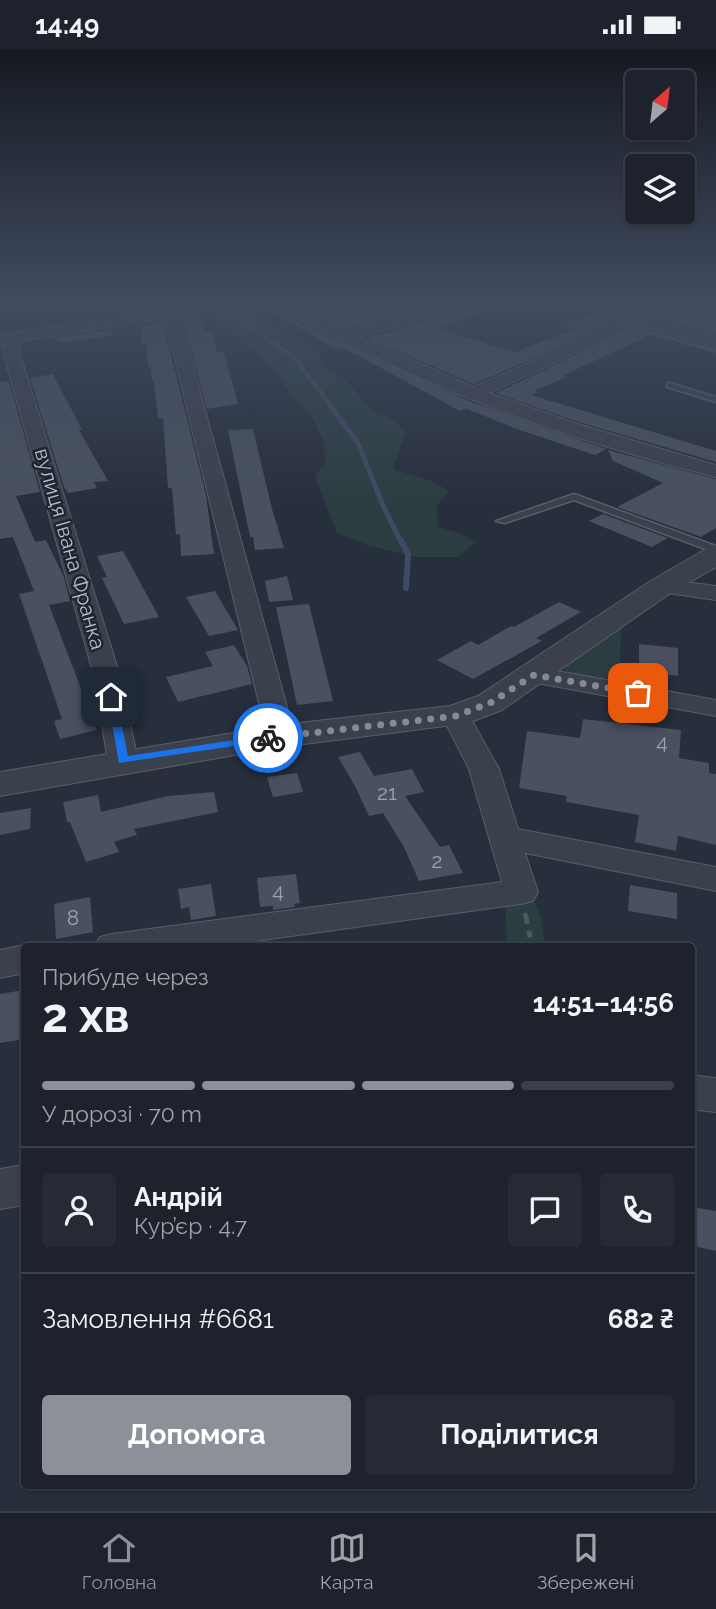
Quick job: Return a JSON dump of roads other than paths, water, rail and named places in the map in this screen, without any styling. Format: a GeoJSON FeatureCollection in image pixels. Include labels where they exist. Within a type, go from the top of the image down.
{"type":"FeatureCollection","features":[{"type":"Feature","properties":{"kind":"street","name":"вулиця Івана Франка"},"geometry":{"type":"LineString","coordinates":[[17,370],[107,676],[123,761]]}},
{"type":"Feature","properties":{"kind":"street"},"geometry":{"type":"LineString","coordinates":[[185,370],[281,736]]}},
{"type":"Feature","properties":{"kind":"street"},"geometry":{"type":"LineString","coordinates":[[420,370],[472,394],[626,446],[716,471]]}},
{"type":"Feature","properties":{"kind":"street"},"geometry":{"type":"LineString","coordinates":[[472,394],[522,370]]}},
{"type":"Feature","properties":{"kind":"street"},"geometry":{"type":"LineString","coordinates":[[0,784],[281,736],[456,716],[490,703],[662,586],[716,553]]}},
{"type":"Feature","properties":{"kind":"street"},"geometry":{"type":"LineString","coordinates":[[662,586],[716,593]]}},
{"type":"Feature","properties":{"kind":"street"},"geometry":{"type":"LineString","coordinates":[[534,675],[716,708]]}},
{"type":"Feature","properties":{"kind":"street"},"geometry":{"type":"LineString","coordinates":[[142,943],[521,892],[484,768],[456,716]]}},
{"type":"Feature","properties":{"kind":"street"},"geometry":{"type":"LineString","coordinates":[[506,838],[716,879]]}},
{"type":"Feature","properties":{"kind":"street"},"geometry":{"type":"LineString","coordinates":[[0,964],[21,960]]}},
{"type":"Feature","properties":{"kind":"street"},"geometry":{"type":"LineString","coordinates":[[695,1092],[716,1095]]}},
{"type":"Feature","properties":{"kind":"street"},"geometry":{"type":"LineString","coordinates":[[0,1189],[21,1186]]}},
{"type":"Feature","properties":{"kind":"lane"},"geometry":{"type":"LineString","coordinates":[[670,385],[716,400]]}},
{"type":"Feature","properties":{"kind":"lane"},"geometry":{"type":"LineString","coordinates":[[501,521],[574,497],[716,553]]}},
{"type":"Feature","properties":{"kind":"waterway"},"geometry":{"type":"LineString","coordinates":[[304,370],[333,409]]}},
{"type":"Feature","properties":{"kind":"waterway"},"geometry":{"type":"LineString","coordinates":[[331,407],[358,443],[401,542]]}},
{"type":"Feature","properties":{"kind":"waterway"},"geometry":{"type":"LineString","coordinates":[[401,540],[408,555],[406,588]]}}]}
